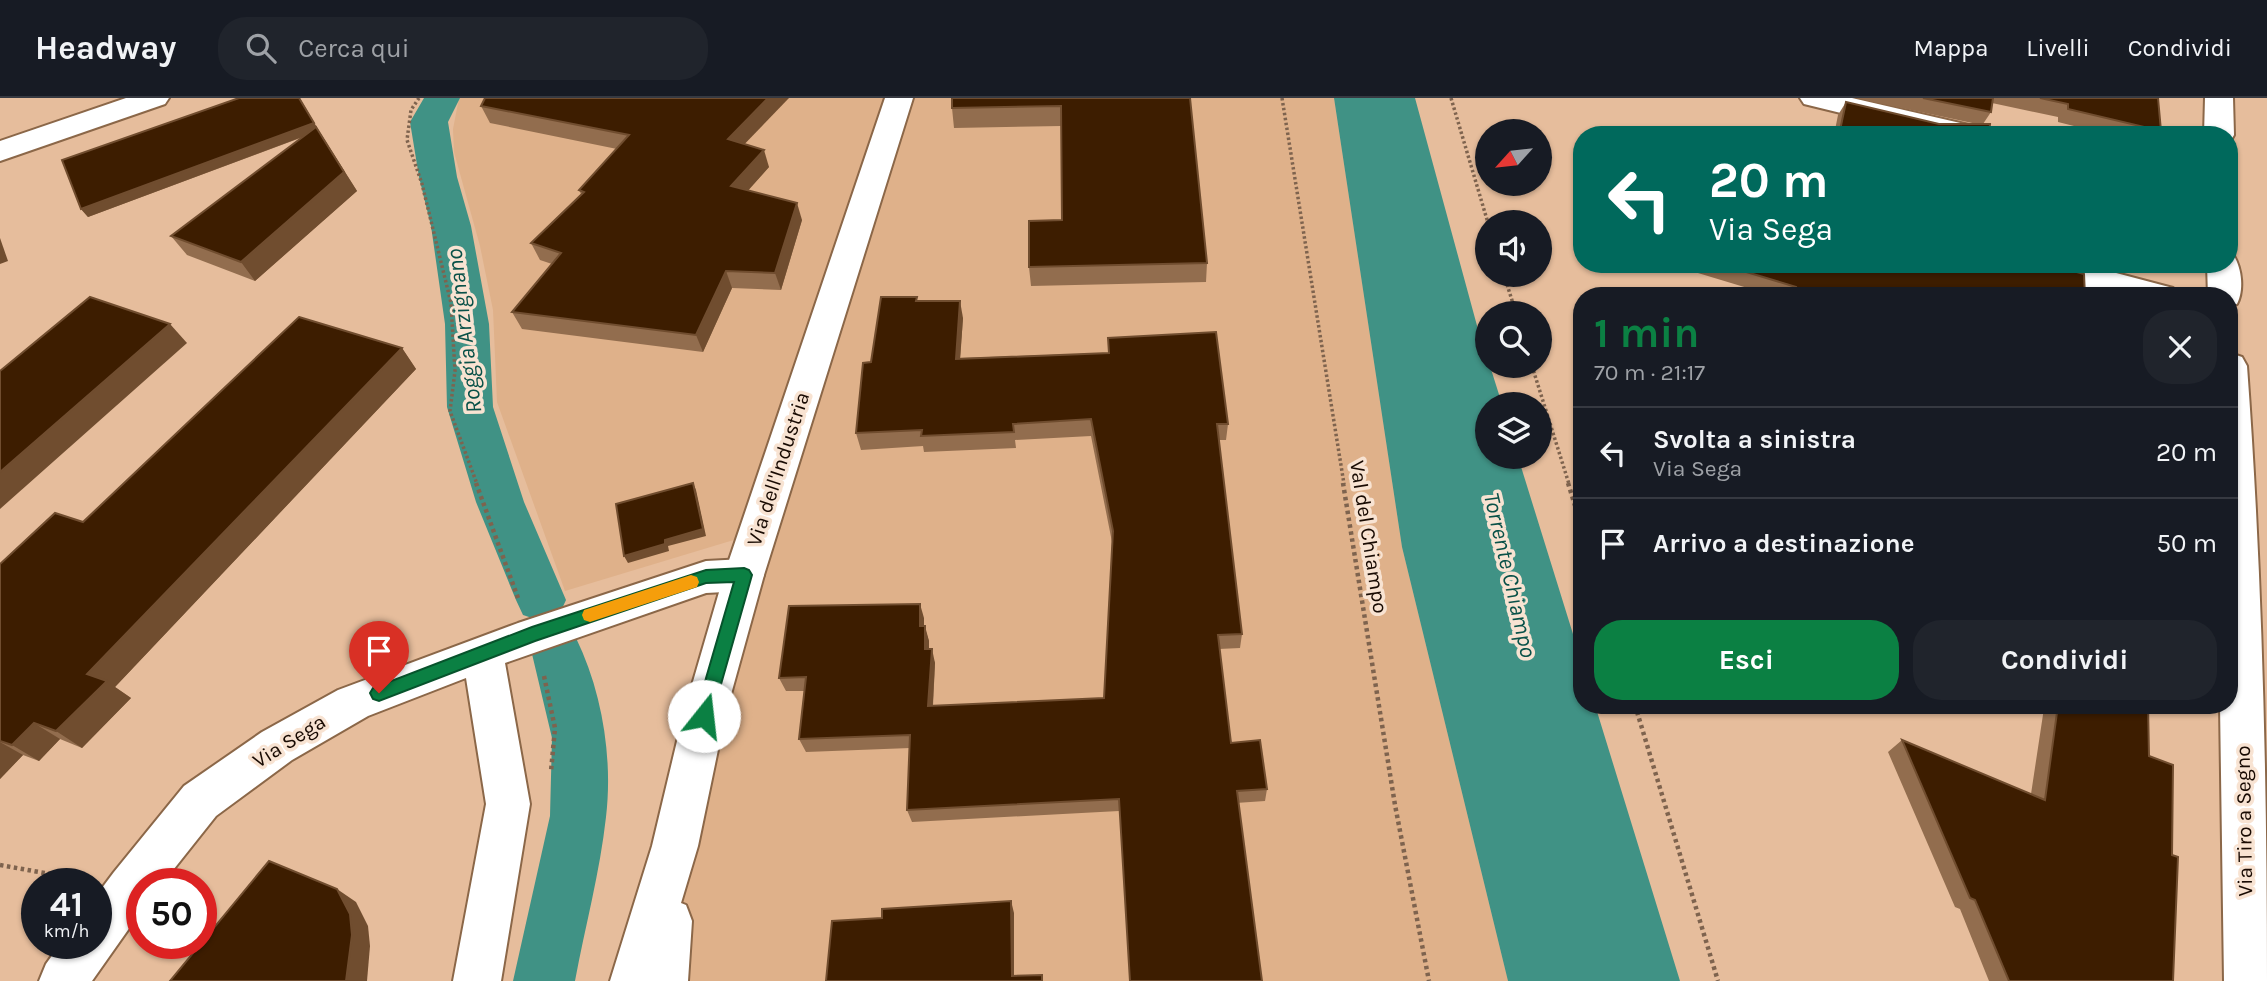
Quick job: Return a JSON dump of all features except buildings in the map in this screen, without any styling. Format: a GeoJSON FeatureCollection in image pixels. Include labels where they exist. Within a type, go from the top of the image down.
{"type":"FeatureCollection","features":[{"type":"Feature","properties":{"kind":"main road"},"geometry":{"type":"LineString","coordinates":[[0,151],[155,98]]}},
{"type":"Feature","properties":{"kind":"main road","name":"Via dell'Industria"},"geometry":{"type":"LineString","coordinates":[[634,981],[675,846],[704,716],[744,575],[899,98]]}},
{"type":"Feature","properties":{"kind":"main road"},"geometry":{"type":"LineString","coordinates":[[1814,98],[1933,126]]}},
{"type":"Feature","properties":{"kind":"main road"},"geometry":{"type":"LineString","coordinates":[[2219,98],[2219,126]]}},
{"type":"Feature","properties":{"kind":"main road"},"geometry":{"type":"LineString","coordinates":[[2071,273],[2126,287]]}},
{"type":"Feature","properties":{"kind":"main road","name":"Via Sega"},"geometry":{"type":"LineString","coordinates":[[146,868],[200,801],[277,746],[353,703],[532,635],[706,577],[744,575]]}},
{"type":"Feature","properties":{"kind":"main road","name":"Via Tiro a Segno"},"geometry":{"type":"LineString","coordinates":[[2238,647],[2248,981]]}},
{"type":"Feature","properties":{"kind":"main road"},"geometry":{"type":"LineString","coordinates":[[477,981],[508,804],[483,653]]}},
{"type":"Feature","properties":{"kind":"main road","name":"Via dell'Industria"},"geometry":{"type":"LineString","coordinates":[[664,981],[675,846]]}},
{"type":"Feature","properties":{"kind":"main road","name":"Via Sega"},"geometry":{"type":"LineString","coordinates":[[112,913],[126,894]]}},
{"type":"Feature","properties":{"kind":"main road"},"geometry":{"type":"LineString","coordinates":[[63,981],[79,959]]}},
{"type":"Feature","properties":{"kind":"path"},"geometry":{"type":"LineString","coordinates":[[419,98],[411,110],[407,140],[422,184],[451,303],[455,371],[450,411],[532,635],[555,729],[550,777]]}},
{"type":"Feature","properties":{"kind":"path","name":"Val del Chiampo"},"geometry":{"type":"LineString","coordinates":[[1282,98],[1395,805],[1429,981]]}},
{"type":"Feature","properties":{"kind":"path"},"geometry":{"type":"LineString","coordinates":[[1451,98],[1484,210]]}},
{"type":"Feature","properties":{"kind":"path"},"geometry":{"type":"LineString","coordinates":[[1536,378],[1573,499]]}},
{"type":"Feature","properties":{"kind":"path"},"geometry":{"type":"LineString","coordinates":[[1638,714],[1718,981]]}},
{"type":"Feature","properties":{"kind":"path"},"geometry":{"type":"LineString","coordinates":[[0,865],[126,887]]}},
{"type":"Feature","properties":{"kind":"shaded area"},"geometry":{"type":"Polygon","coordinates":[[[459,98],[1334,98],[1402,547],[1508,981],[656,981],[737,539],[565,591],[497,402],[493,310],[480,246],[454,152],[453,129],[459,98]]]}},
{"type":"Feature","properties":{"kind":"water","name":"Torrente Chiampo"},"geometry":{"type":"Polygon","coordinates":[[[1334,98],[1415,98],[1475,318],[1475,378],[1494,378],[1498,392],[1475,392],[1475,469],[1522,469],[1573,634],[1573,714],[1598,714],[1680,981],[1508,981],[1402,547],[1334,98]]]}},
{"type":"Feature","properties":{"kind":"waterway","name":"Roggia Arzignano"},"geometry":{"type":"LineString","coordinates":[[442,98],[429,122],[438,177],[451,226],[467,324],[470,407],[500,502],[541,600]]}},
{"type":"Feature","properties":{"kind":"waterway","name":"Roggia Arzignano"},"geometry":{"type":"LineString","coordinates":[[544,981],[578,816],[579,738],[558,654]]}},
{"type":"Feature","properties":{"kind":"slow traffic"},"geometry":{"type":"LineString","coordinates":[[590,615],[691,582]]}},
{"type":"Feature","properties":{"kind":"route"},"geometry":{"type":"LineString","coordinates":[[379,693],[532,635],[706,577],[744,575],[704,716]]}}]}
